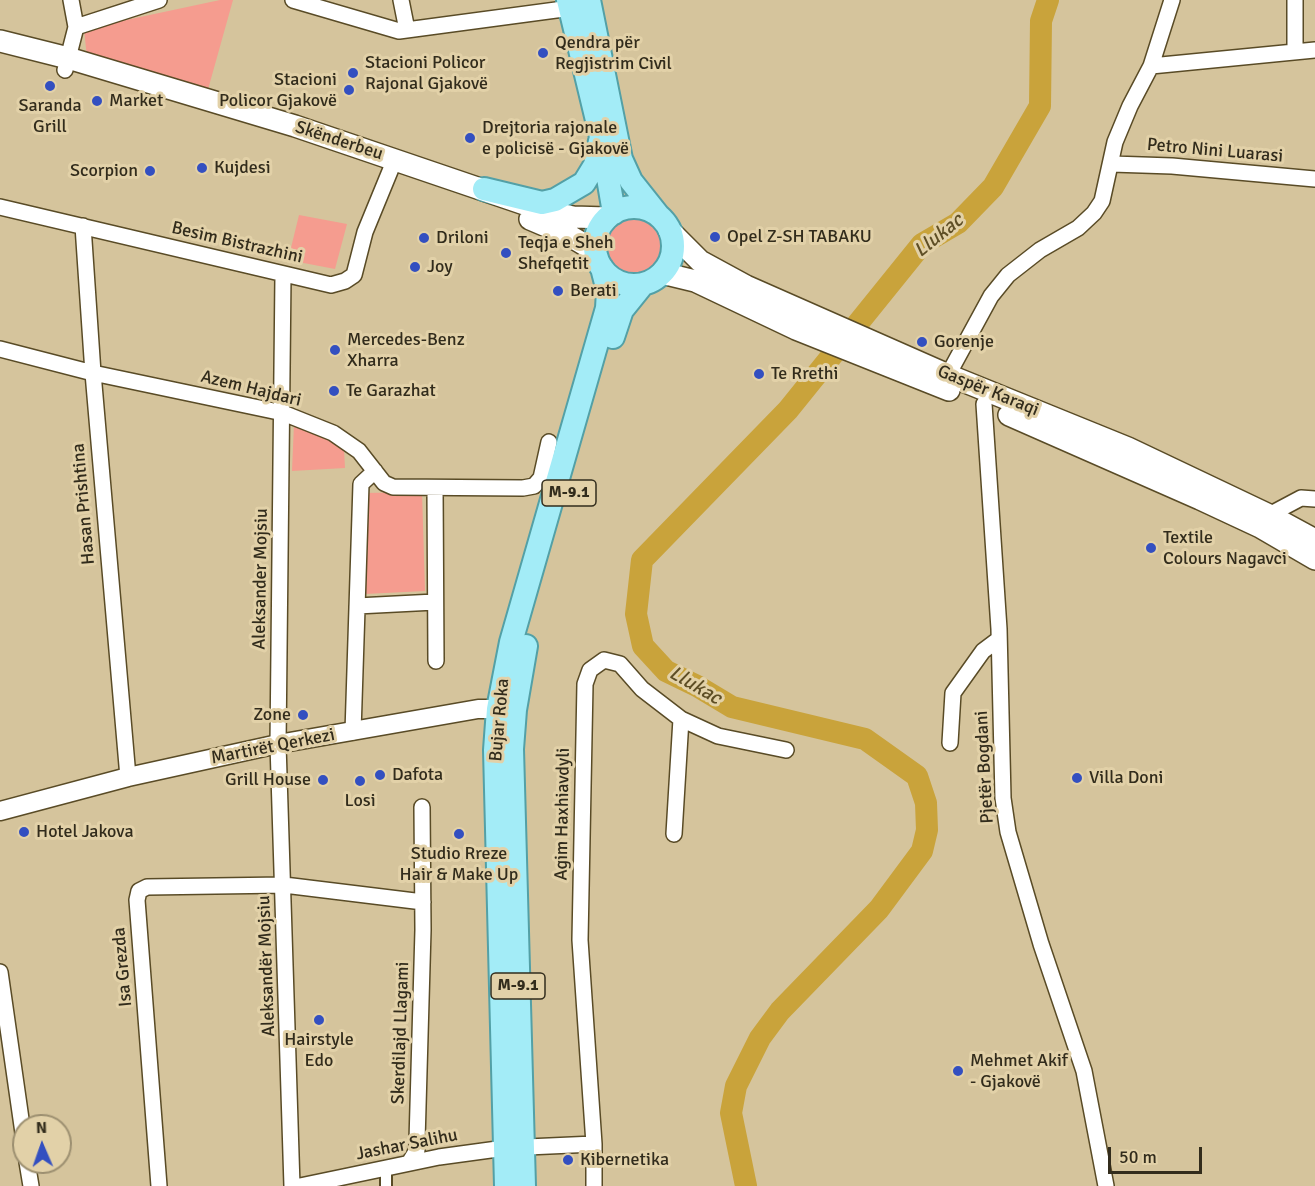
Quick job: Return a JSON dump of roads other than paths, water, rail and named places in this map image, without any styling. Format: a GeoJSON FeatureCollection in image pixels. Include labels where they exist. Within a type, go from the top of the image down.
{"type":"FeatureCollection","features":[{"type":"Feature","properties":{"kind":"main road"},"geometry":{"type":"LineString","coordinates":[[576,3],[601,137],[610,215],[622,209],[641,207],[664,222]]}},
{"type":"Feature","properties":{"kind":"main road"},"geometry":{"type":"LineString","coordinates":[[576,3],[621,159],[631,181],[664,222]]}},
{"type":"Feature","properties":{"kind":"main road","name":"Skënderbeu"},"geometry":{"type":"LineString","coordinates":[[0,41],[195,108],[484,189],[558,214],[610,215]]}},
{"type":"Feature","properties":{"kind":"main road","name":"Skënderbeu"},"geometry":{"type":"LineString","coordinates":[[0,53],[67,64]]}},
{"type":"Feature","properties":{"kind":"main road"},"geometry":{"type":"LineString","coordinates":[[484,189],[542,203],[555,200],[584,183],[595,165],[601,137]]}},
{"type":"Feature","properties":{"kind":"main road","name":"Skënderbeu"},"geometry":{"type":"LineString","coordinates":[[393,164],[541,223],[599,260]]}},
{"type":"Feature","properties":{"kind":"main road","name":"M-9.1"},"geometry":{"type":"LineString","coordinates":[[599,260],[597,233],[610,215]]}},
{"type":"Feature","properties":{"kind":"main road","name":"M-9.1"},"geometry":{"type":"LineString","coordinates":[[652,278],[671,257],[672,238],[664,222]]}},
{"type":"Feature","properties":{"kind":"main road","name":"Gaspër Karaqi"},"geometry":{"type":"LineString","coordinates":[[664,222],[700,261],[800,321]]}},
{"type":"Feature","properties":{"kind":"main road"},"geometry":{"type":"LineString","coordinates":[[599,260],[620,282],[652,278]]}},
{"type":"Feature","properties":{"kind":"main road","name":"Bujar Roka"},"geometry":{"type":"LineString","coordinates":[[506,1186],[514,1147],[512,749],[506,709],[511,642],[607,308],[608,291],[599,260]]}},
{"type":"Feature","properties":{"kind":"main road","name":"Gaspër Karaqi"},"geometry":{"type":"LineString","coordinates":[[652,278],[695,281],[800,321],[984,404],[1264,521],[1315,540]]}},
{"type":"Feature","properties":{"kind":"main road","name":"Bujar Roka"},"geometry":{"type":"LineString","coordinates":[[506,709],[618,321],[626,302],[652,278]]}},
{"type":"Feature","properties":{"kind":"main road","name":"Gaspër Karaqi"},"geometry":{"type":"LineString","coordinates":[[868,350],[948,375],[1128,448],[1264,521],[1315,559]]}},
{"type":"Feature","properties":{"kind":"main road","name":"Bujar Roka"},"geometry":{"type":"LineString","coordinates":[[514,1147],[524,1186]]}},
{"type":"Feature","properties":{"kind":"street"},"geometry":{"type":"LineString","coordinates":[[67,64],[76,27],[71,0]]}},
{"type":"Feature","properties":{"kind":"street"},"geometry":{"type":"LineString","coordinates":[[76,27],[159,0]]}},
{"type":"Feature","properties":{"kind":"street"},"geometry":{"type":"LineString","coordinates":[[293,0],[399,31],[576,3]]}},
{"type":"Feature","properties":{"kind":"street"},"geometry":{"type":"LineString","coordinates":[[401,0],[407,30]]}},
{"type":"Feature","properties":{"kind":"street"},"geometry":{"type":"LineString","coordinates":[[948,375],[991,296],[1008,275],[1040,250],[1078,228],[1094,213],[1102,201],[1112,164],[1115,142],[1130,106],[1151,66],[1172,0]]}},
{"type":"Feature","properties":{"kind":"street"},"geometry":{"type":"LineString","coordinates":[[1295,0],[1295,51]]}},
{"type":"Feature","properties":{"kind":"street"},"geometry":{"type":"LineString","coordinates":[[1151,66],[1315,50]]}},
{"type":"Feature","properties":{"kind":"street","name":"Besim Bistrazhini"},"geometry":{"type":"LineString","coordinates":[[0,207],[332,285],[345,282],[354,275],[365,232],[393,164]]}},
{"type":"Feature","properties":{"kind":"street","name":"Petro Nini Luarasi"},"geometry":{"type":"LineString","coordinates":[[1112,164],[1172,166],[1315,179]]}},
{"type":"Feature","properties":{"kind":"street","name":"Hasan Prishtina"},"geometry":{"type":"LineString","coordinates":[[83,226],[93,373],[128,777]]}},
{"type":"Feature","properties":{"kind":"street","name":"Aleksander Mojsiu"},"geometry":{"type":"LineString","coordinates":[[278,744],[283,275]]}},
{"type":"Feature","properties":{"kind":"street","name":"Azem Hajdari"},"geometry":{"type":"LineString","coordinates":[[0,349],[93,373],[283,413],[333,433],[359,451],[384,483],[393,487],[524,488],[534,486],[541,478],[549,442]]}},
{"type":"Feature","properties":{"kind":"street","name":"Pjetër Bogdani"},"geometry":{"type":"LineString","coordinates":[[984,404],[999,639],[1003,798],[1008,832],[1041,944],[1084,1071],[1106,1186]]}},
{"type":"Feature","properties":{"kind":"street"},"geometry":{"type":"LineString","coordinates":[[353,732],[361,484],[375,471]]}},
{"type":"Feature","properties":{"kind":"street"},"geometry":{"type":"LineString","coordinates":[[435,488],[436,661]]}},
{"type":"Feature","properties":{"kind":"street"},"geometry":{"type":"LineString","coordinates":[[1264,521],[1301,498],[1315,499]]}},
{"type":"Feature","properties":{"kind":"street"},"geometry":{"type":"LineString","coordinates":[[357,606],[435,602]]}},
{"type":"Feature","properties":{"kind":"street"},"geometry":{"type":"LineString","coordinates":[[950,743],[953,693],[983,651],[999,639]]}},
{"type":"Feature","properties":{"kind":"street","name":"Agim Haxhiavdyli"},"geometry":{"type":"LineString","coordinates":[[594,1186],[594,1144],[580,940],[585,684],[590,670],[604,660],[620,664],[642,689],[681,719],[718,736],[786,750]]}},
{"type":"Feature","properties":{"kind":"street","name":"Martirët Qerkezi"},"geometry":{"type":"LineString","coordinates":[[0,811],[34,800],[128,777],[278,744],[478,709],[506,709]]}},
{"type":"Feature","properties":{"kind":"street"},"geometry":{"type":"LineString","coordinates":[[674,834],[681,719]]}},
{"type":"Feature","properties":{"kind":"street","name":"Aleksandër Mojsiu"},"geometry":{"type":"LineString","coordinates":[[278,744],[292,1186]]}},
{"type":"Feature","properties":{"kind":"street","name":"Martirët Qerkezi"},"geometry":{"type":"LineString","coordinates":[[0,800],[34,800]]}},
{"type":"Feature","properties":{"kind":"street","name":"Skerdilajd Llagami"},"geometry":{"type":"LineString","coordinates":[[410,1163],[417,1150],[423,902],[422,807]]}},
{"type":"Feature","properties":{"kind":"street"},"geometry":{"type":"LineString","coordinates":[[284,885],[423,902]]}},
{"type":"Feature","properties":{"kind":"street","name":"Isa Grezda"},"geometry":{"type":"LineString","coordinates":[[159,1186],[136,900],[139,891],[147,886],[284,885]]}},
{"type":"Feature","properties":{"kind":"street"},"geometry":{"type":"LineString","coordinates":[[0,972],[20,1114]]}},
{"type":"Feature","properties":{"kind":"street"},"geometry":{"type":"LineString","coordinates":[[514,1147],[594,1144]]}},
{"type":"Feature","properties":{"kind":"street","name":"Jashar Salihu"},"geometry":{"type":"LineString","coordinates":[[300,1186],[337,1182],[410,1163],[514,1147]]}},
{"type":"Feature","properties":{"kind":"street"},"geometry":{"type":"LineString","coordinates":[[386,1168],[386,1186]]}},
{"type":"Feature","properties":{"kind":"waterway","name":"Llukac"},"geometry":{"type":"LineString","coordinates":[[746,1186],[731,1113],[736,1086],[760,1038],[780,1011],[879,909],[922,851],[927,830],[926,803],[917,776],[865,739],[732,707],[666,671],[643,646],[636,614],[642,560],[788,410],[922,244],[958,223],[993,187],[1040,106],[1041,21],[1048,0]]}},
{"type":"Feature","properties":{"kind":"place","name":"Qendra për Regjistrim Civil"},"geometry":{"type":"Point","coordinates":[543,53]}},
{"type":"Feature","properties":{"kind":"place","name":"Stacioni Policor Rajonal Gjakovë"},"geometry":{"type":"Point","coordinates":[353,73]}},
{"type":"Feature","properties":{"kind":"place","name":"Saranda Grill"},"geometry":{"type":"Point","coordinates":[50,86]}},
{"type":"Feature","properties":{"kind":"place","name":"Stacioni Policor Gjakovë"},"geometry":{"type":"Point","coordinates":[349,90]}},
{"type":"Feature","properties":{"kind":"place","name":"Market"},"geometry":{"type":"Point","coordinates":[97,101]}},
{"type":"Feature","properties":{"kind":"place","name":"Drejtoria rajonale e policisë - Gjakovë"},"geometry":{"type":"Point","coordinates":[470,138]}},
{"type":"Feature","properties":{"kind":"place","name":"Kujdesi"},"geometry":{"type":"Point","coordinates":[202,168]}},
{"type":"Feature","properties":{"kind":"place","name":"Scorpion"},"geometry":{"type":"Point","coordinates":[150,171]}},
{"type":"Feature","properties":{"kind":"place","name":"Opel Z-SH TABAKU"},"geometry":{"type":"Point","coordinates":[715,237]}},
{"type":"Feature","properties":{"kind":"place","name":"Driloni"},"geometry":{"type":"Point","coordinates":[424,238]}},
{"type":"Feature","properties":{"kind":"place","name":"Teqja e Sheh Shefqetit"},"geometry":{"type":"Point","coordinates":[506,253]}},
{"type":"Feature","properties":{"kind":"place","name":"Joy"},"geometry":{"type":"Point","coordinates":[415,267]}},
{"type":"Feature","properties":{"kind":"place","name":"Berati"},"geometry":{"type":"Point","coordinates":[558,291]}},
{"type":"Feature","properties":{"kind":"place","name":"Gorenje"},"geometry":{"type":"Point","coordinates":[922,342]}},
{"type":"Feature","properties":{"kind":"place","name":"Mercedes-Benz Xharra"},"geometry":{"type":"Point","coordinates":[335,350]}},
{"type":"Feature","properties":{"kind":"place","name":"Te Rrethi"},"geometry":{"type":"Point","coordinates":[759,374]}},
{"type":"Feature","properties":{"kind":"place","name":"Te Garazhat"},"geometry":{"type":"Point","coordinates":[334,391]}},
{"type":"Feature","properties":{"kind":"place","name":"Textile Colours Nagavci"},"geometry":{"type":"Point","coordinates":[1151,548]}},
{"type":"Feature","properties":{"kind":"place","name":"Zone"},"geometry":{"type":"Point","coordinates":[303,715]}},
{"type":"Feature","properties":{"kind":"place","name":"Dafota"},"geometry":{"type":"Point","coordinates":[380,775]}},
{"type":"Feature","properties":{"kind":"place","name":"Villa Doni"},"geometry":{"type":"Point","coordinates":[1077,778]}},
{"type":"Feature","properties":{"kind":"place","name":"Grill House"},"geometry":{"type":"Point","coordinates":[323,780]}},
{"type":"Feature","properties":{"kind":"place","name":"Losi"},"geometry":{"type":"Point","coordinates":[360,781]}},
{"type":"Feature","properties":{"kind":"place","name":"Hotel Jakova"},"geometry":{"type":"Point","coordinates":[24,832]}},
{"type":"Feature","properties":{"kind":"place","name":"Studio Rreze Hair & Make Up"},"geometry":{"type":"Point","coordinates":[459,834]}},
{"type":"Feature","properties":{"kind":"place","name":"Hairstyle Edo"},"geometry":{"type":"Point","coordinates":[319,1020]}},
{"type":"Feature","properties":{"kind":"place","name":"Mehmet Akif - Gjakovë"},"geometry":{"type":"Point","coordinates":[958,1071]}},
{"type":"Feature","properties":{"kind":"place","name":"Kibernetika"},"geometry":{"type":"Point","coordinates":[568,1160]}}]}
